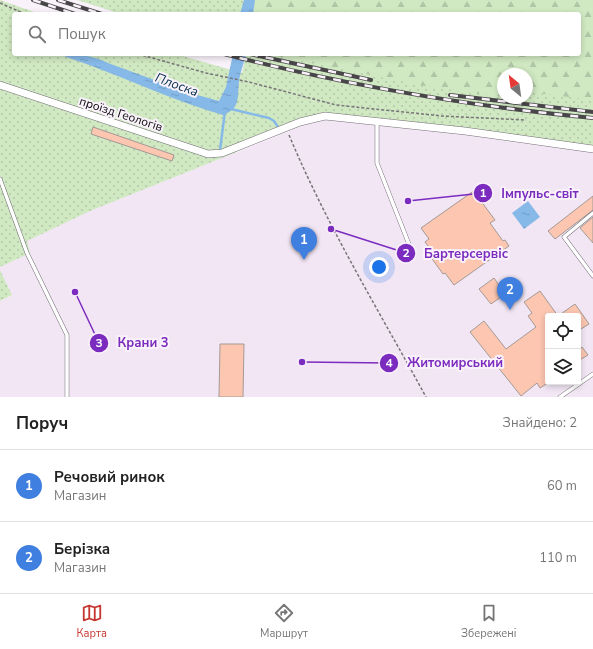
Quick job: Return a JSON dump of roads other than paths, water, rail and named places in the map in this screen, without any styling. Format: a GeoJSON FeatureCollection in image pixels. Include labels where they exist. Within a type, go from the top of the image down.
{"type":"FeatureCollection","features":[{"type":"Feature","properties":{"kind":"street","name":"проїзд Геологів"},"geometry":{"type":"LineString","coordinates":[[0,85],[208,154],[222,153],[300,122],[325,116],[465,131],[593,149]]}},
{"type":"Feature","properties":{"kind":"lane"},"geometry":{"type":"LineString","coordinates":[[377,122],[377,163],[412,252]]}},
{"type":"Feature","properties":{"kind":"lane"},"geometry":{"type":"LineString","coordinates":[[0,179],[27,253],[67,335],[67,397]]}},
{"type":"Feature","properties":{"kind":"lane"},"geometry":{"type":"LineString","coordinates":[[593,214],[564,237],[593,276]]}},
{"type":"Feature","properties":{"kind":"lane"},"geometry":{"type":"LineString","coordinates":[[560,397],[593,374]]}},
{"type":"Feature","properties":{"kind":"water"},"geometry":{"type":"Polygon","coordinates":[[[244,0],[255,0],[253,12],[241,12],[244,0]]]}},
{"type":"Feature","properties":{"kind":"water"},"geometry":{"type":"Polygon","coordinates":[[[64,56],[84,56],[96,58],[190,93],[219,101],[226,87],[233,56],[246,56],[240,79],[237,102],[233,109],[223,115],[64,56]]]}},
{"type":"Feature","properties":{"kind":"water"},"geometry":{"type":"Polygon","coordinates":[[[528,201],[540,217],[524,229],[512,213],[528,201]]]}},
{"type":"Feature","properties":{"kind":"waterway"},"geometry":{"type":"LineString","coordinates":[[231,109],[269,118],[274,121],[278,127]]}},
{"type":"Feature","properties":{"kind":"waterway"},"geometry":{"type":"LineString","coordinates":[[220,150],[225,111]]}},
{"type":"Feature","properties":{"kind":"railway"},"geometry":{"type":"LineString","coordinates":[[33,0],[69,12]]}},
{"type":"Feature","properties":{"kind":"railway"},"geometry":{"type":"LineString","coordinates":[[58,0],[96,12]]}},
{"type":"Feature","properties":{"kind":"railway"},"geometry":{"type":"LineString","coordinates":[[232,56],[361,85],[407,93],[454,101],[593,118]]}},
{"type":"Feature","properties":{"kind":"railway"},"geometry":{"type":"LineString","coordinates":[[259,56],[371,80]]}},
{"type":"Feature","properties":{"kind":"railway"},"geometry":{"type":"LineString","coordinates":[[450,95],[593,112]]}},
{"type":"Feature","properties":{"kind":"place","name":"Імпульс-світ"},"geometry":{"type":"Point","coordinates":[408,201]}},
{"type":"Feature","properties":{"kind":"place","name":"Бартерсервіс"},"geometry":{"type":"Point","coordinates":[331,229]}},
{"type":"Feature","properties":{"kind":"place","name":"Речовий ринок"},"geometry":{"type":"Point","coordinates":[304,260]}},
{"type":"Feature","properties":{"kind":"place","name":"Крани 3"},"geometry":{"type":"Point","coordinates":[75,292]}},
{"type":"Feature","properties":{"kind":"place","name":"Берізка"},"geometry":{"type":"Point","coordinates":[510,310]}},
{"type":"Feature","properties":{"kind":"place","name":"Житомирський"},"geometry":{"type":"Point","coordinates":[302,362]}},
{"type":"Feature","properties":{"kind":"water label","name":"Плоска"},"geometry":{"type":"Point","coordinates":[177,84]}}]}
